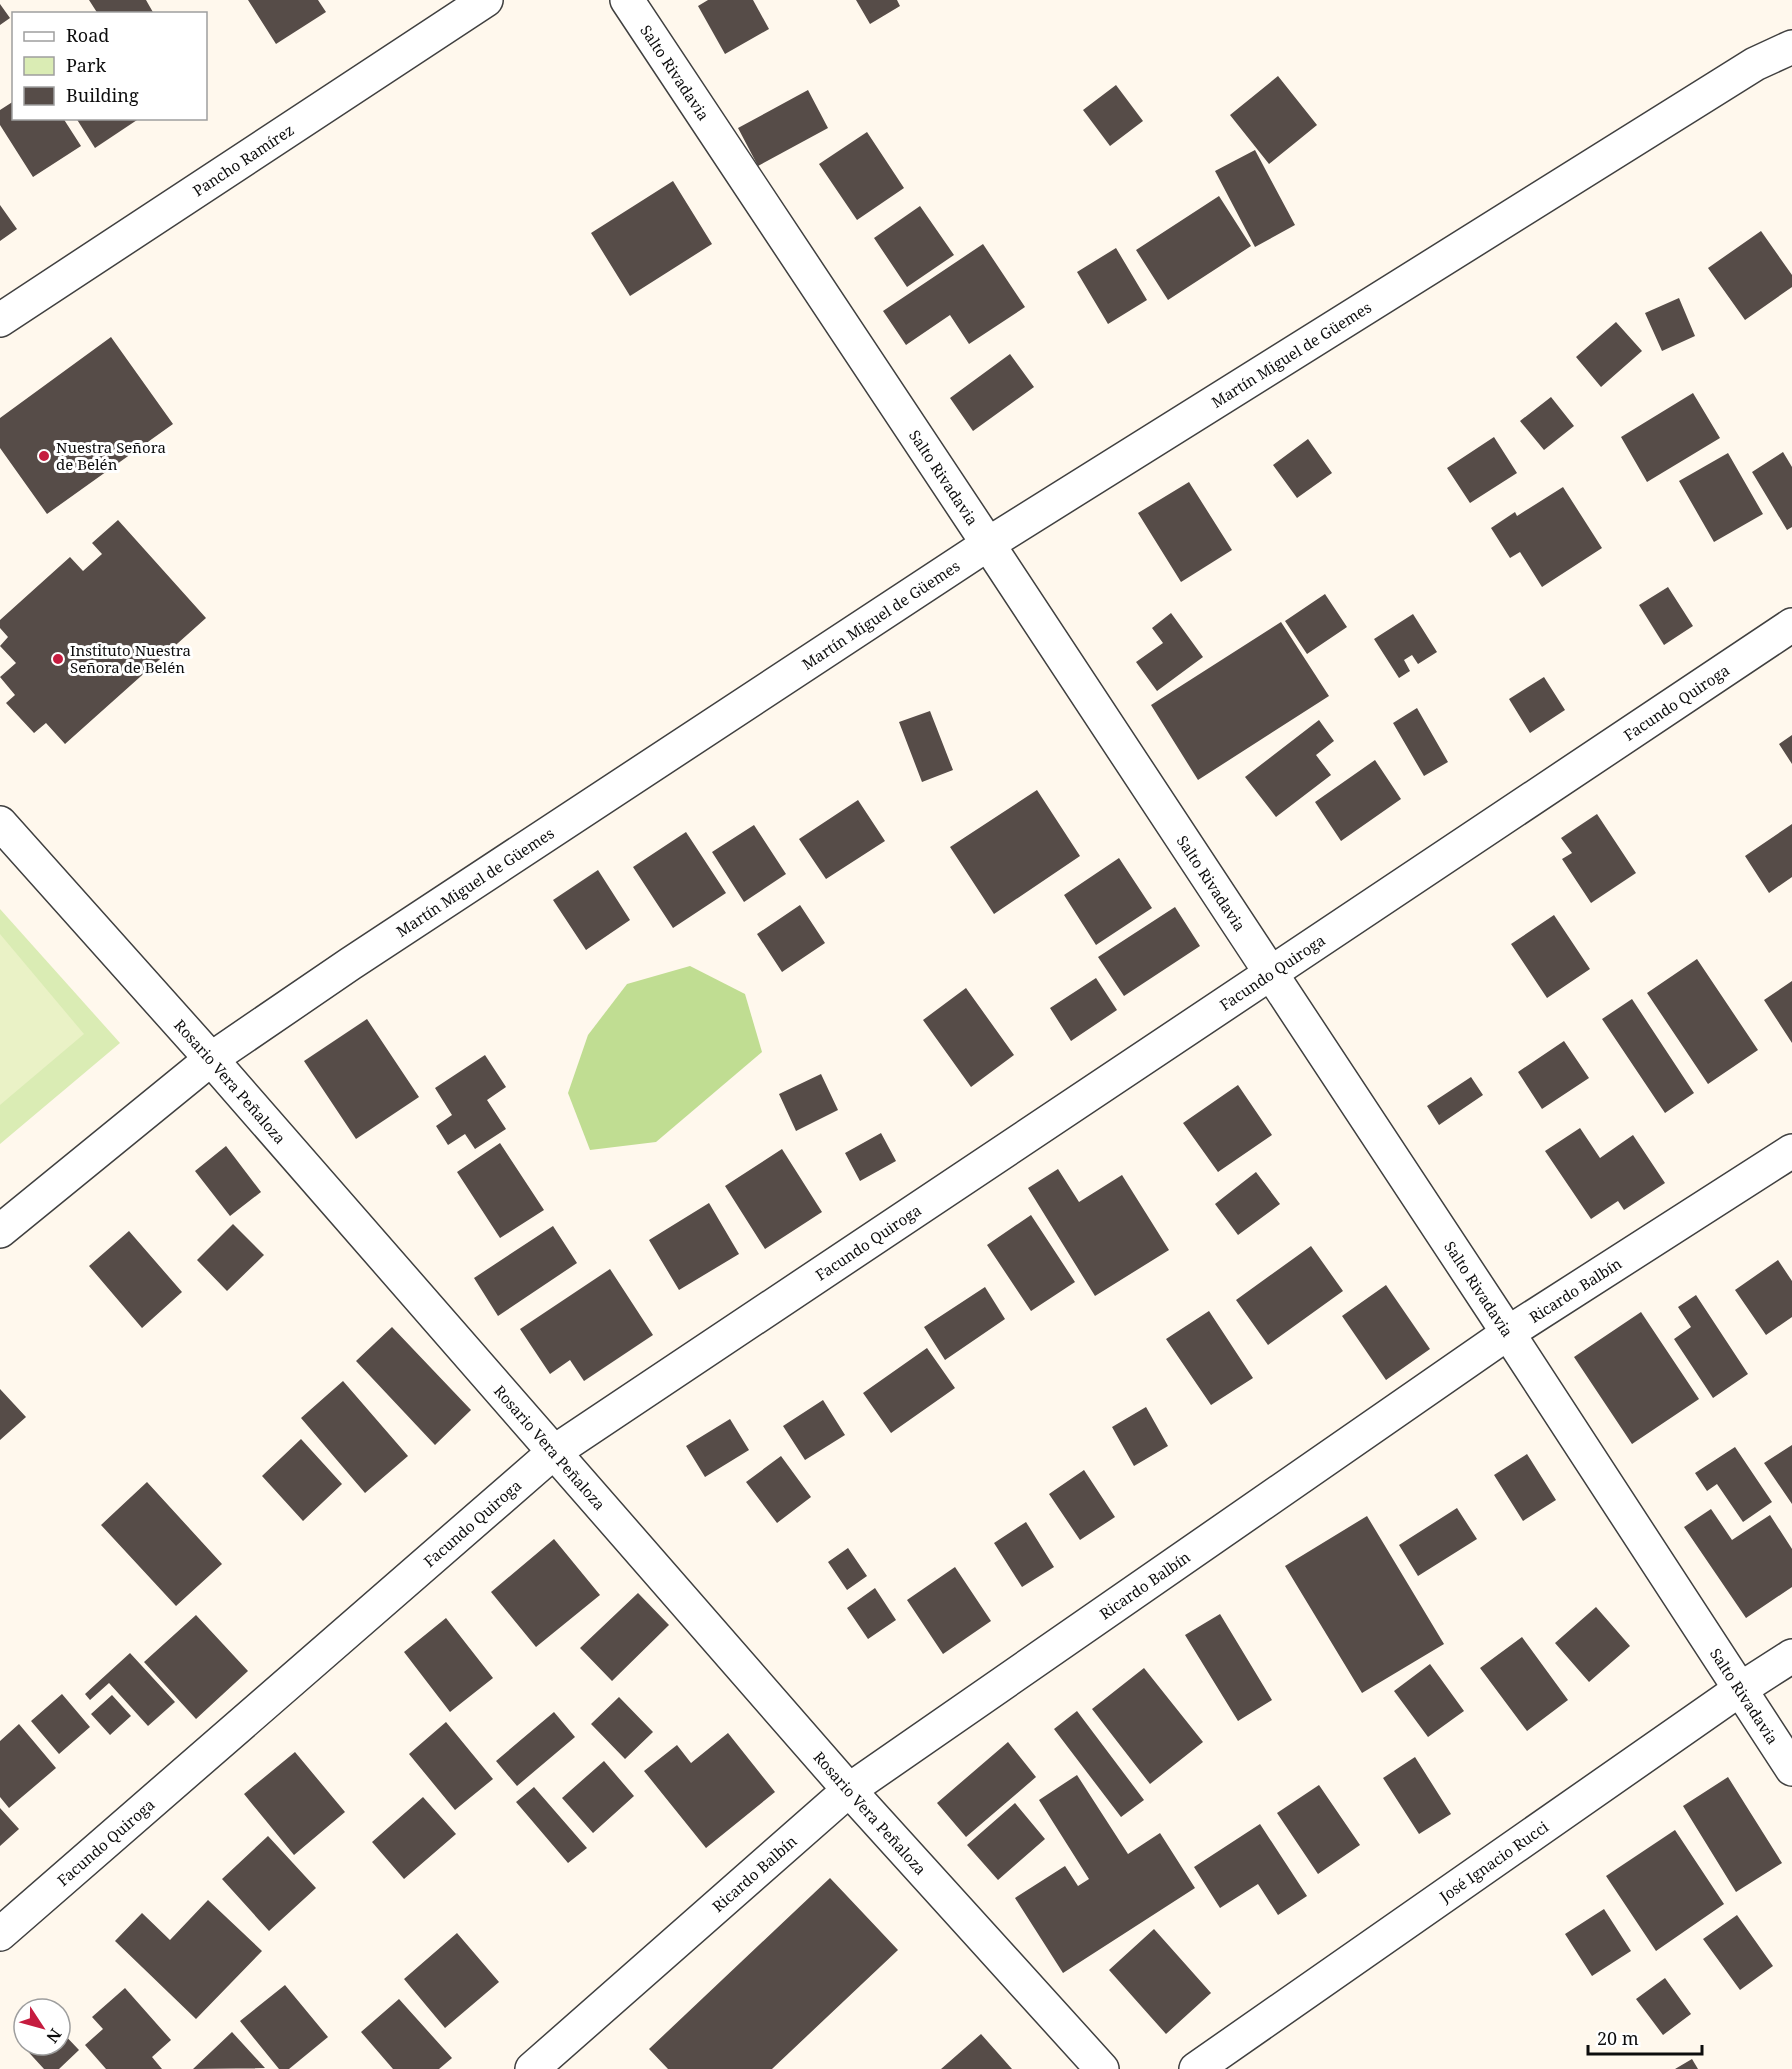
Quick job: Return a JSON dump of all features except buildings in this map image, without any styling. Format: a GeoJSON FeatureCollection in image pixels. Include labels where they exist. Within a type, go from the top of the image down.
{"type":"FeatureCollection","features":[{"type":"Feature","properties":{"kind":"street","name":"Pancho Ramírez"},"geometry":{"type":"LineString","coordinates":[[0,320],[486,0]]}},
{"type":"Feature","properties":{"kind":"street","name":"Salto Rivadavia"},"geometry":{"type":"LineString","coordinates":[[627,0],[1508,1333],[1792,1769]]}},
{"type":"Feature","properties":{"kind":"street","name":"Martín Miguel de Güemes"},"geometry":{"type":"LineString","coordinates":[[0,1231],[211,1059],[350,964],[988,544],[1755,64],[1792,46]]}},
{"type":"Feature","properties":{"kind":"street","name":"Facundo Quiroga"},"geometry":{"type":"LineString","coordinates":[[0,1934],[554,1452],[1792,625]]}},
{"type":"Feature","properties":{"kind":"street","name":"Rosario Vera Peñaloza"},"geometry":{"type":"LineString","coordinates":[[0,823],[211,1059],[849,1790],[1102,2069]]}},
{"type":"Feature","properties":{"kind":"street","name":"Ricardo Balbín"},"geometry":{"type":"LineString","coordinates":[[532,2069],[849,1790],[1508,1333],[1792,1151]]}},
{"type":"Feature","properties":{"kind":"street","name":"José Ignacio Rucci"},"geometry":{"type":"LineString","coordinates":[[1196,2069],[1739,1690],[1792,1656]]}},
{"type":"Feature","properties":{"kind":"green space"},"geometry":{"type":"Polygon","coordinates":[[[0,909],[120,1043],[0,1144],[0,909]]]}},
{"type":"Feature","properties":{"kind":"green space"},"geometry":{"type":"Polygon","coordinates":[[[0,934],[84,1034],[0,1105],[0,934]]]}},
{"type":"Feature","properties":{"kind":"green space"},"geometry":{"type":"Polygon","coordinates":[[[690,966],[745,994],[762,1052],[656,1142],[590,1150],[568,1093],[588,1035],[627,984],[690,966]]]}},
{"type":"Feature","properties":{"kind":"place","name":"Nuestra Señora de Belén"},"geometry":{"type":"Point","coordinates":[44,456]}},
{"type":"Feature","properties":{"kind":"place","name":"Instituto Nuestra Señora de Belén"},"geometry":{"type":"Point","coordinates":[58,659]}}]}
